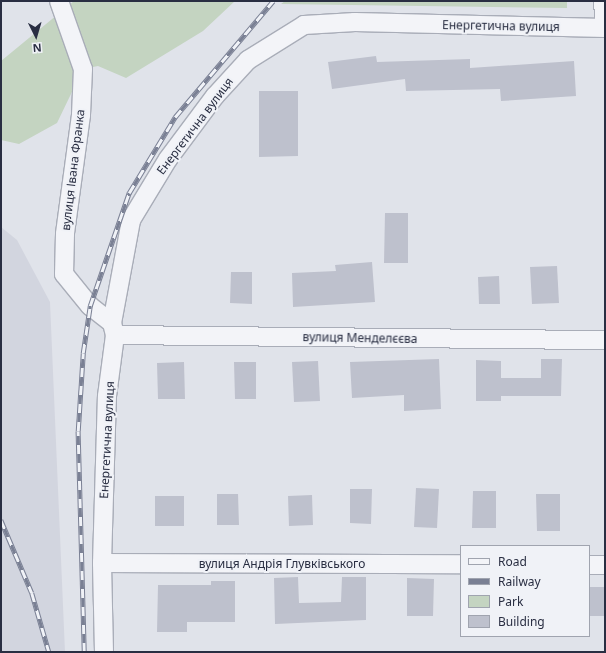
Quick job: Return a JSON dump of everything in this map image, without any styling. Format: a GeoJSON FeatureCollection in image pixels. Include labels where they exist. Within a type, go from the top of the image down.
{"type":"FeatureCollection","features":[{"type":"Feature","properties":{"kind":"street","name":"вулиця Івана Франка"},"geometry":{"type":"LineString","coordinates":[[59,1],[83,70],[81,115],[65,234],[64,274],[90,306],[114,329]]}},
{"type":"Feature","properties":{"kind":"street"},"geometry":{"type":"LineString","coordinates":[[603,1],[605,28]]}},
{"type":"Feature","properties":{"kind":"street","name":"Енергетична вулиця"},"geometry":{"type":"LineString","coordinates":[[104,652],[102,563],[107,396],[114,329],[131,220],[168,159],[215,96],[248,60],[280,37],[304,25],[356,22],[605,28]]}},
{"type":"Feature","properties":{"kind":"street","name":"вулиця Менделєєва"},"geometry":{"type":"LineString","coordinates":[[114,329],[605,340]]}},
{"type":"Feature","properties":{"kind":"street","name":"вулиця Андрія Глувківського"},"geometry":{"type":"LineString","coordinates":[[102,563],[460,564]]}},
{"type":"Feature","properties":{"kind":"street"},"geometry":{"type":"LineString","coordinates":[[590,564],[605,564]]}},
{"type":"Feature","properties":{"kind":"shaded area"},"geometry":{"type":"Polygon","coordinates":[[[1,227],[17,240],[50,302],[65,652],[1,652],[1,227]]]}},
{"type":"Feature","properties":{"kind":"green space"},"geometry":{"type":"Polygon","coordinates":[[[74,1],[235,1],[203,31],[126,78],[98,66],[83,69],[57,123],[19,144],[1,140],[1,61],[74,1]]]}},
{"type":"Feature","properties":{"kind":"green space"},"geometry":{"type":"Polygon","coordinates":[[[285,1],[567,1],[567,8],[281,4],[285,1]]]}},
{"type":"Feature","properties":{"kind":"building"},"geometry":{"type":"Polygon","coordinates":[[[376,56],[377,62],[470,59],[470,68],[574,61],[576,96],[501,101],[500,89],[406,91],[405,79],[332,89],[328,62],[376,56]]]}},
{"type":"Feature","properties":{"kind":"building"},"geometry":{"type":"Polygon","coordinates":[[[259,91],[298,91],[298,156],[259,157],[259,91]]]}},
{"type":"Feature","properties":{"kind":"building"},"geometry":{"type":"Polygon","coordinates":[[[385,213],[408,213],[408,263],[384,263],[385,213]]]}},
{"type":"Feature","properties":{"kind":"building"},"geometry":{"type":"Polygon","coordinates":[[[372,262],[375,302],[293,307],[292,273],[336,271],[335,265],[372,262]]]}},
{"type":"Feature","properties":{"kind":"building"},"geometry":{"type":"Polygon","coordinates":[[[557,266],[559,303],[532,304],[530,267],[557,266]]]}},
{"type":"Feature","properties":{"kind":"building"},"geometry":{"type":"Polygon","coordinates":[[[231,272],[252,272],[252,304],[230,303],[231,272]]]}},
{"type":"Feature","properties":{"kind":"building"},"geometry":{"type":"Polygon","coordinates":[[[499,276],[500,304],[479,304],[478,277],[499,276]]]}},
{"type":"Feature","properties":{"kind":"building"},"geometry":{"type":"Polygon","coordinates":[[[439,359],[441,409],[404,411],[404,395],[352,398],[350,362],[439,359]]]}},
{"type":"Feature","properties":{"kind":"building"},"geometry":{"type":"Polygon","coordinates":[[[541,359],[562,359],[561,396],[501,396],[501,401],[476,401],[476,360],[501,361],[501,378],[541,378],[541,359]]]}},
{"type":"Feature","properties":{"kind":"building"},"geometry":{"type":"Polygon","coordinates":[[[318,361],[320,401],[294,402],[292,362],[318,361]]]}},
{"type":"Feature","properties":{"kind":"building"},"geometry":{"type":"Polygon","coordinates":[[[184,362],[185,399],[158,399],[157,363],[184,362]]]}},
{"type":"Feature","properties":{"kind":"building"},"geometry":{"type":"Polygon","coordinates":[[[234,362],[256,362],[256,399],[235,399],[234,362]]]}},
{"type":"Feature","properties":{"kind":"building"},"geometry":{"type":"Polygon","coordinates":[[[416,488],[439,489],[437,528],[414,527],[416,488]]]}},
{"type":"Feature","properties":{"kind":"building"},"geometry":{"type":"Polygon","coordinates":[[[350,489],[372,489],[371,524],[350,523],[350,489]]]}},
{"type":"Feature","properties":{"kind":"building"},"geometry":{"type":"Polygon","coordinates":[[[473,491],[496,491],[496,528],[472,528],[473,491]]]}},
{"type":"Feature","properties":{"kind":"building"},"geometry":{"type":"Polygon","coordinates":[[[217,494],[238,494],[239,525],[217,525],[217,494]]]}},
{"type":"Feature","properties":{"kind":"building"},"geometry":{"type":"Polygon","coordinates":[[[536,494],[560,494],[560,531],[537,531],[536,494]]]}},
{"type":"Feature","properties":{"kind":"building"},"geometry":{"type":"Polygon","coordinates":[[[312,495],[313,525],[289,526],[288,496],[312,495]]]}},
{"type":"Feature","properties":{"kind":"building"},"geometry":{"type":"Polygon","coordinates":[[[155,496],[184,496],[184,526],[155,526],[155,496]]]}},
{"type":"Feature","properties":{"kind":"building"},"geometry":{"type":"Polygon","coordinates":[[[298,577],[299,603],[341,602],[342,577],[366,577],[366,620],[275,624],[274,578],[298,577]]]}},
{"type":"Feature","properties":{"kind":"building"},"geometry":{"type":"Polygon","coordinates":[[[407,578],[434,579],[433,616],[407,616],[407,578]]]}},
{"type":"Feature","properties":{"kind":"building"},"geometry":{"type":"Polygon","coordinates":[[[211,581],[235,581],[235,622],[187,622],[187,632],[157,632],[158,585],[211,585],[211,581]]]}},
{"type":"Feature","properties":{"kind":"building"},"geometry":{"type":"Polygon","coordinates":[[[590,587],[605,587],[605,616],[590,616],[590,587]]]}},
{"type":"Feature","properties":{"kind":"railway"},"geometry":{"type":"LineString","coordinates":[[84,652],[78,431],[83,353],[90,306],[129,193],[175,117],[273,1]]}},
{"type":"Feature","properties":{"kind":"railway"},"geometry":{"type":"LineString","coordinates":[[1,520],[32,593],[49,652]]}}]}
